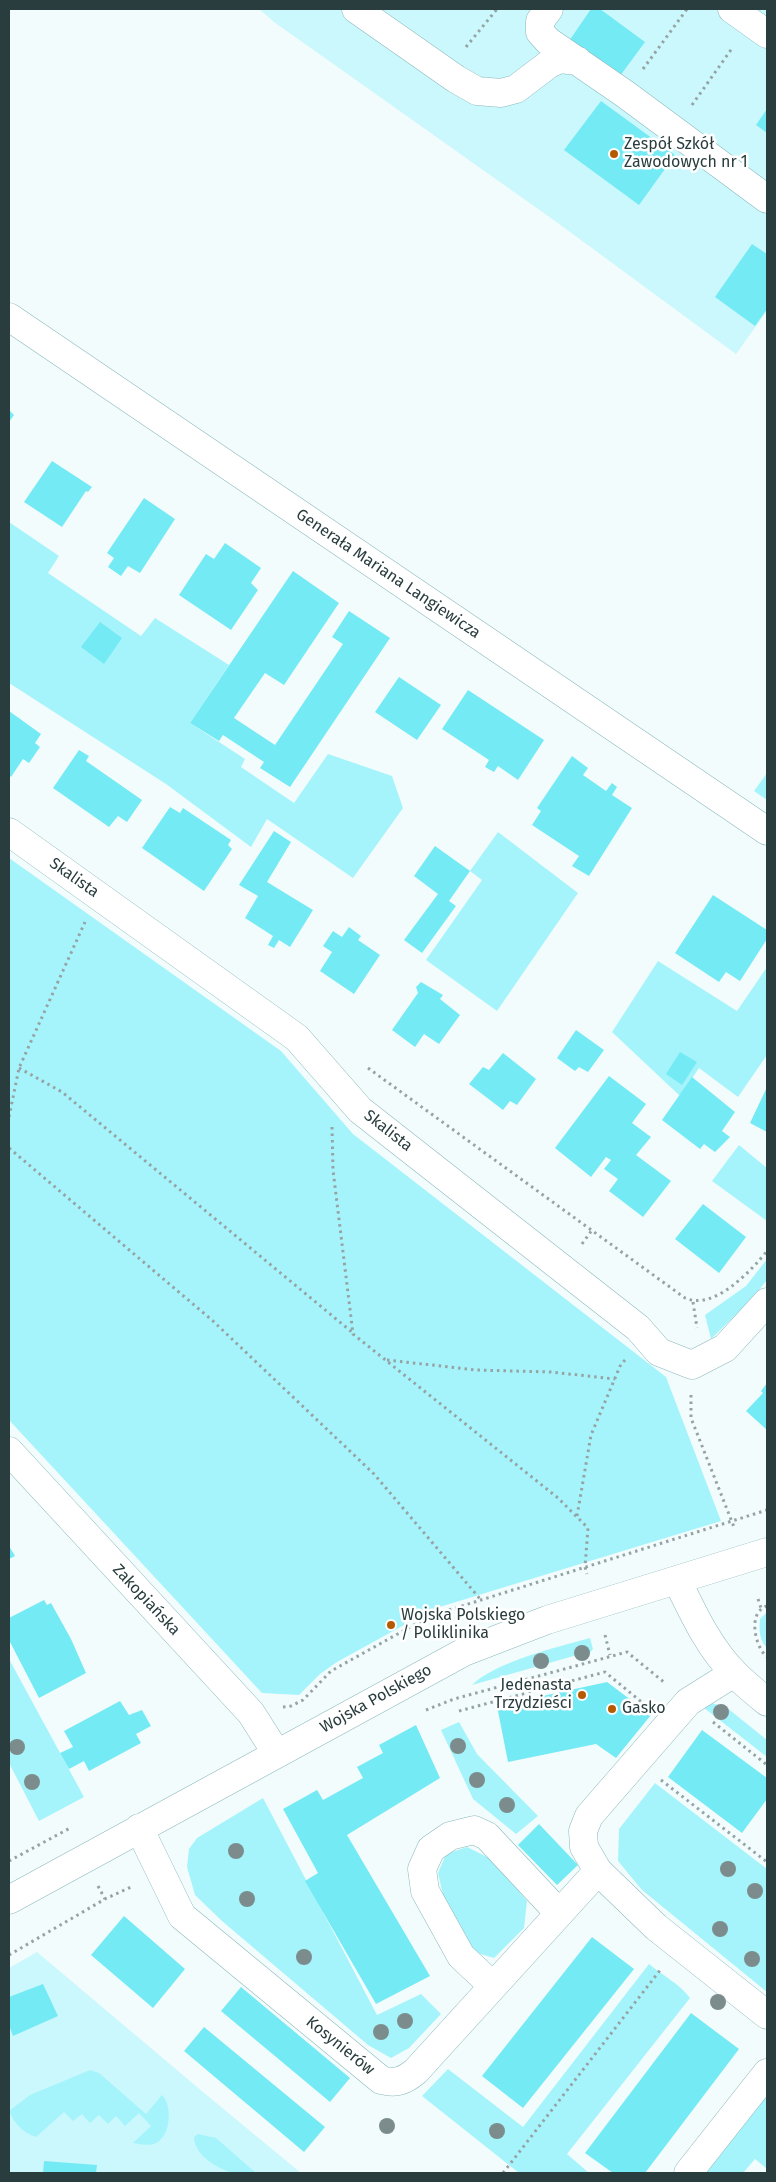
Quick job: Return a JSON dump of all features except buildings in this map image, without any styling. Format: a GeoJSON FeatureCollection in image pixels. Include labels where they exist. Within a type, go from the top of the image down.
{"type":"FeatureCollection","features":[{"type":"Feature","properties":{"kind":"street"},"geometry":{"type":"LineString","coordinates":[[356,9],[456,79],[477,90],[501,93],[516,90],[549,64],[560,59],[578,62]]}},
{"type":"Feature","properties":{"kind":"street"},"geometry":{"type":"LineString","coordinates":[[549,9],[540,21],[540,32],[578,62],[626,94],[673,131],[767,199]]}},
{"type":"Feature","properties":{"kind":"street","name":"Generała Mariana Langiewicza"},"geometry":{"type":"LineString","coordinates":[[9,317],[767,831]]}},
{"type":"Feature","properties":{"kind":"street","name":"Skalista"},"geometry":{"type":"LineString","coordinates":[[9,832],[298,1038],[360,1110],[638,1328],[659,1352],[692,1365]]}},
{"type":"Feature","properties":{"kind":"street"},"geometry":{"type":"LineString","coordinates":[[692,1365],[725,1348],[767,1302]]}},
{"type":"Feature","properties":{"kind":"street","name":"Zakopiańska"},"geometry":{"type":"LineString","coordinates":[[9,1451],[251,1713],[277,1754]]}},
{"type":"Feature","properties":{"kind":"street","name":"Wojska Polskiego"},"geometry":{"type":"LineString","coordinates":[[9,1900],[464,1652],[547,1620],[767,1552]]}},
{"type":"Feature","properties":{"kind":"street"},"geometry":{"type":"LineString","coordinates":[[677,1580],[700,1626],[734,1673],[767,1702]]}},
{"type":"Feature","properties":{"kind":"street"},"geometry":{"type":"LineString","coordinates":[[734,1673],[688,1702],[589,1816],[583,1831],[584,1847],[598,1871],[656,1926],[767,2015]]}},
{"type":"Feature","properties":{"kind":"street","name":"Kosynierów"},"geometry":{"type":"LineString","coordinates":[[139,1828],[182,1916],[380,2080],[390,2082],[406,2079],[598,1871]]}},
{"type":"Feature","properties":{"kind":"street"},"geometry":{"type":"LineString","coordinates":[[492,1986],[461,1956],[425,1891],[422,1869],[431,1849],[450,1836],[474,1830],[487,1836],[559,1913]]}},
{"type":"Feature","properties":{"kind":"street"},"geometry":{"type":"LineString","coordinates":[[688,2173],[767,2073]]}},
{"type":"Feature","properties":{"kind":"path"},"geometry":{"type":"LineString","coordinates":[[465,47],[497,9]]}},
{"type":"Feature","properties":{"kind":"path"},"geometry":{"type":"LineString","coordinates":[[626,94],[687,9]]}},
{"type":"Feature","properties":{"kind":"path"},"geometry":{"type":"LineString","coordinates":[[673,131],[750,22]]}},
{"type":"Feature","properties":{"kind":"path"},"geometry":{"type":"LineString","coordinates":[[9,1117],[19,1068],[98,894]]}},
{"type":"Feature","properties":{"kind":"path"},"geometry":{"type":"LineString","coordinates":[[363,1065],[693,1302],[706,1301],[723,1292],[742,1278],[767,1251]]}},
{"type":"Feature","properties":{"kind":"path"},"geometry":{"type":"LineString","coordinates":[[19,1068],[62,1092],[353,1334],[558,1498],[588,1528],[585,1567],[587,1574]]}},
{"type":"Feature","properties":{"kind":"path"},"geometry":{"type":"LineString","coordinates":[[332,1123],[333,1170],[353,1334]]}},
{"type":"Feature","properties":{"kind":"path"},"geometry":{"type":"LineString","coordinates":[[9,1148],[213,1321],[374,1474],[481,1600]]}},
{"type":"Feature","properties":{"kind":"path"},"geometry":{"type":"LineString","coordinates":[[576,1516],[591,1435],[621,1364],[647,1338]]}},
{"type":"Feature","properties":{"kind":"path"},"geometry":{"type":"LineString","coordinates":[[387,1360],[476,1370],[551,1372],[615,1379]]}},
{"type":"Feature","properties":{"kind":"path"},"geometry":{"type":"LineString","coordinates":[[692,1365],[691,1418],[734,1527]]}},
{"type":"Feature","properties":{"kind":"path"},"geometry":{"type":"LineString","coordinates":[[732,1522],[767,1510]]}},
{"type":"Feature","properties":{"kind":"path"},"geometry":{"type":"LineString","coordinates":[[758,1598],[761,1608]]}},
{"type":"Feature","properties":{"kind":"path"},"geometry":{"type":"LineString","coordinates":[[767,1606],[761,1608],[756,1617],[755,1632],[759,1648],[767,1657]]}},
{"type":"Feature","properties":{"kind":"path"},"geometry":{"type":"LineString","coordinates":[[605,1634],[610,1655]]}},
{"type":"Feature","properties":{"kind":"path"},"geometry":{"type":"LineString","coordinates":[[419,1714],[454,1699],[610,1655],[627,1652],[664,1682]]}},
{"type":"Feature","properties":{"kind":"path"},"geometry":{"type":"LineString","coordinates":[[459,1711],[605,1672],[646,1705],[650,1700]]}},
{"type":"Feature","properties":{"kind":"path"},"geometry":{"type":"LineString","coordinates":[[655,1775],[767,1862]]}},
{"type":"Feature","properties":{"kind":"path"},"geometry":{"type":"LineString","coordinates":[[9,1862],[78,1824]]}},
{"type":"Feature","properties":{"kind":"path"},"geometry":{"type":"LineString","coordinates":[[9,1955],[105,1899],[139,1884]]}},
{"type":"Feature","properties":{"kind":"path"},"geometry":{"type":"LineString","coordinates":[[98,1885],[105,1899]]}},
{"type":"Feature","properties":{"kind":"path"},"geometry":{"type":"LineString","coordinates":[[503,2173],[680,1945]]}},
{"type":"Feature","properties":{"kind":"shaded area","name":"Zespół Szkół Zawodowych nr 1"},"geometry":{"type":"Polygon","coordinates":[[[259,9],[767,9],[767,311],[736,354],[555,221],[274,22],[259,9]]]}},
{"type":"Feature","properties":{"kind":"shaded area"},"geometry":{"type":"Polygon","coordinates":[[[9,522],[59,556],[48,573],[141,636],[155,618],[229,665],[190,723],[245,759],[241,767],[294,803],[328,754],[392,776],[403,808],[353,878],[267,819],[251,847],[166,784],[9,683],[9,522]]]}},
{"type":"Feature","properties":{"kind":"shaded area"},"geometry":{"type":"Polygon","coordinates":[[[767,773],[767,800],[754,791],[767,773]]]}},
{"type":"Feature","properties":{"kind":"shaded area"},"geometry":{"type":"Polygon","coordinates":[[[498,832],[578,893],[497,1011],[426,960],[482,880],[470,871],[498,832]]]}},
{"type":"Feature","properties":{"kind":"shaded area"},"geometry":{"type":"Polygon","coordinates":[[[9,858],[281,1051],[353,1134],[666,1377],[721,1521],[433,1609],[337,1662],[320,1674],[299,1695],[262,1693],[9,1420],[9,858]]]}},
{"type":"Feature","properties":{"kind":"shaded area"},"geometry":{"type":"Polygon","coordinates":[[[658,961],[737,1011],[767,967],[767,1055],[738,1097],[699,1068],[680,1096],[612,1032],[658,961]]]}},
{"type":"Feature","properties":{"kind":"shaded area"},"geometry":{"type":"Polygon","coordinates":[[[739,1145],[767,1168],[767,1221],[712,1181],[739,1145]]]}},
{"type":"Feature","properties":{"kind":"shaded area"},"geometry":{"type":"Polygon","coordinates":[[[767,1259],[767,1280],[750,1301],[711,1339],[705,1315],[746,1286],[767,1259]]]}},
{"type":"Feature","properties":{"kind":"shaded area"},"geometry":{"type":"Polygon","coordinates":[[[767,1612],[767,1648],[760,1634],[760,1619],[767,1612]]]}},
{"type":"Feature","properties":{"kind":"shaded area"},"geometry":{"type":"Polygon","coordinates":[[[590,1638],[593,1649],[589,1654],[577,1657],[577,1655],[472,1685],[482,1677],[511,1662],[590,1638]]]}},
{"type":"Feature","properties":{"kind":"shaded area"},"geometry":{"type":"Polygon","coordinates":[[[9,1659],[84,1797],[39,1821],[9,1763],[9,1659]]]}},
{"type":"Feature","properties":{"kind":"shaded area"},"geometry":{"type":"Polygon","coordinates":[[[707,1702],[726,1707],[767,1740],[767,1757],[699,1704],[707,1702]]]}},
{"type":"Feature","properties":{"kind":"shaded area"},"geometry":{"type":"Polygon","coordinates":[[[459,1722],[477,1754],[538,1816],[516,1834],[473,1799],[441,1730],[459,1722]]]}},
{"type":"Feature","properties":{"kind":"shaded area"},"geometry":{"type":"Polygon","coordinates":[[[655,1783],[767,1869],[767,1992],[642,1890],[618,1861],[619,1829],[655,1783]]]}},
{"type":"Feature","properties":{"kind":"shaded area"},"geometry":{"type":"Polygon","coordinates":[[[263,1798],[377,2015],[421,1994],[441,2014],[409,2048],[391,2058],[368,2045],[222,1921],[195,1895],[187,1867],[189,1849],[197,1838],[263,1798]]]}},
{"type":"Feature","properties":{"kind":"shaded area"},"geometry":{"type":"Polygon","coordinates":[[[467,1847],[491,1859],[527,1901],[524,1928],[494,1958],[474,1952],[444,1899],[438,1873],[446,1854],[467,1847]]]}},
{"type":"Feature","properties":{"kind":"shaded area"},"geometry":{"type":"Polygon","coordinates":[[[37,1952],[301,2173],[9,2173],[9,1968],[37,1952]]]}},
{"type":"Feature","properties":{"kind":"shaded area"},"geometry":{"type":"Polygon","coordinates":[[[649,1964],[676,1984],[690,1998],[567,2154],[589,2173],[519,2173],[422,2096],[448,2069],[523,2127],[649,1964]]]}},
{"type":"Feature","properties":{"kind":"shaded area"},"geometry":{"type":"Polygon","coordinates":[[[90,2070],[99,2073],[146,2114],[162,2095],[166,2100],[169,2114],[164,2136],[153,2144],[133,2143],[151,2126],[139,2113],[125,2126],[116,2116],[108,2124],[99,2115],[90,2123],[82,2114],[73,2121],[64,2112],[36,2137],[23,2130],[13,2120],[9,2111],[30,2095],[90,2070]]]}},
{"type":"Feature","properties":{"kind":"shaded area"},"geometry":{"type":"Polygon","coordinates":[[[767,2091],[767,2169],[755,2159],[743,2173],[704,2173],[767,2091]]]}},
{"type":"Feature","properties":{"kind":"shaded area"},"geometry":{"type":"Polygon","coordinates":[[[198,2134],[216,2138],[256,2173],[235,2174],[207,2160],[195,2144],[194,2137],[198,2134]]]}},
{"type":"Feature","properties":{"kind":"place","name":"Zespół Szkół Zawodowych nr 1"},"geometry":{"type":"Point","coordinates":[614,154]}},
{"type":"Feature","properties":{"kind":"place","name":"Wojska Polskiego / Poliklinika"},"geometry":{"type":"Point","coordinates":[391,1625]}},
{"type":"Feature","properties":{"kind":"place","name":"Jedenasta Trzydzieści"},"geometry":{"type":"Point","coordinates":[582,1695]}},
{"type":"Feature","properties":{"kind":"place","name":"Gasko"},"geometry":{"type":"Point","coordinates":[612,1709]}}]}
